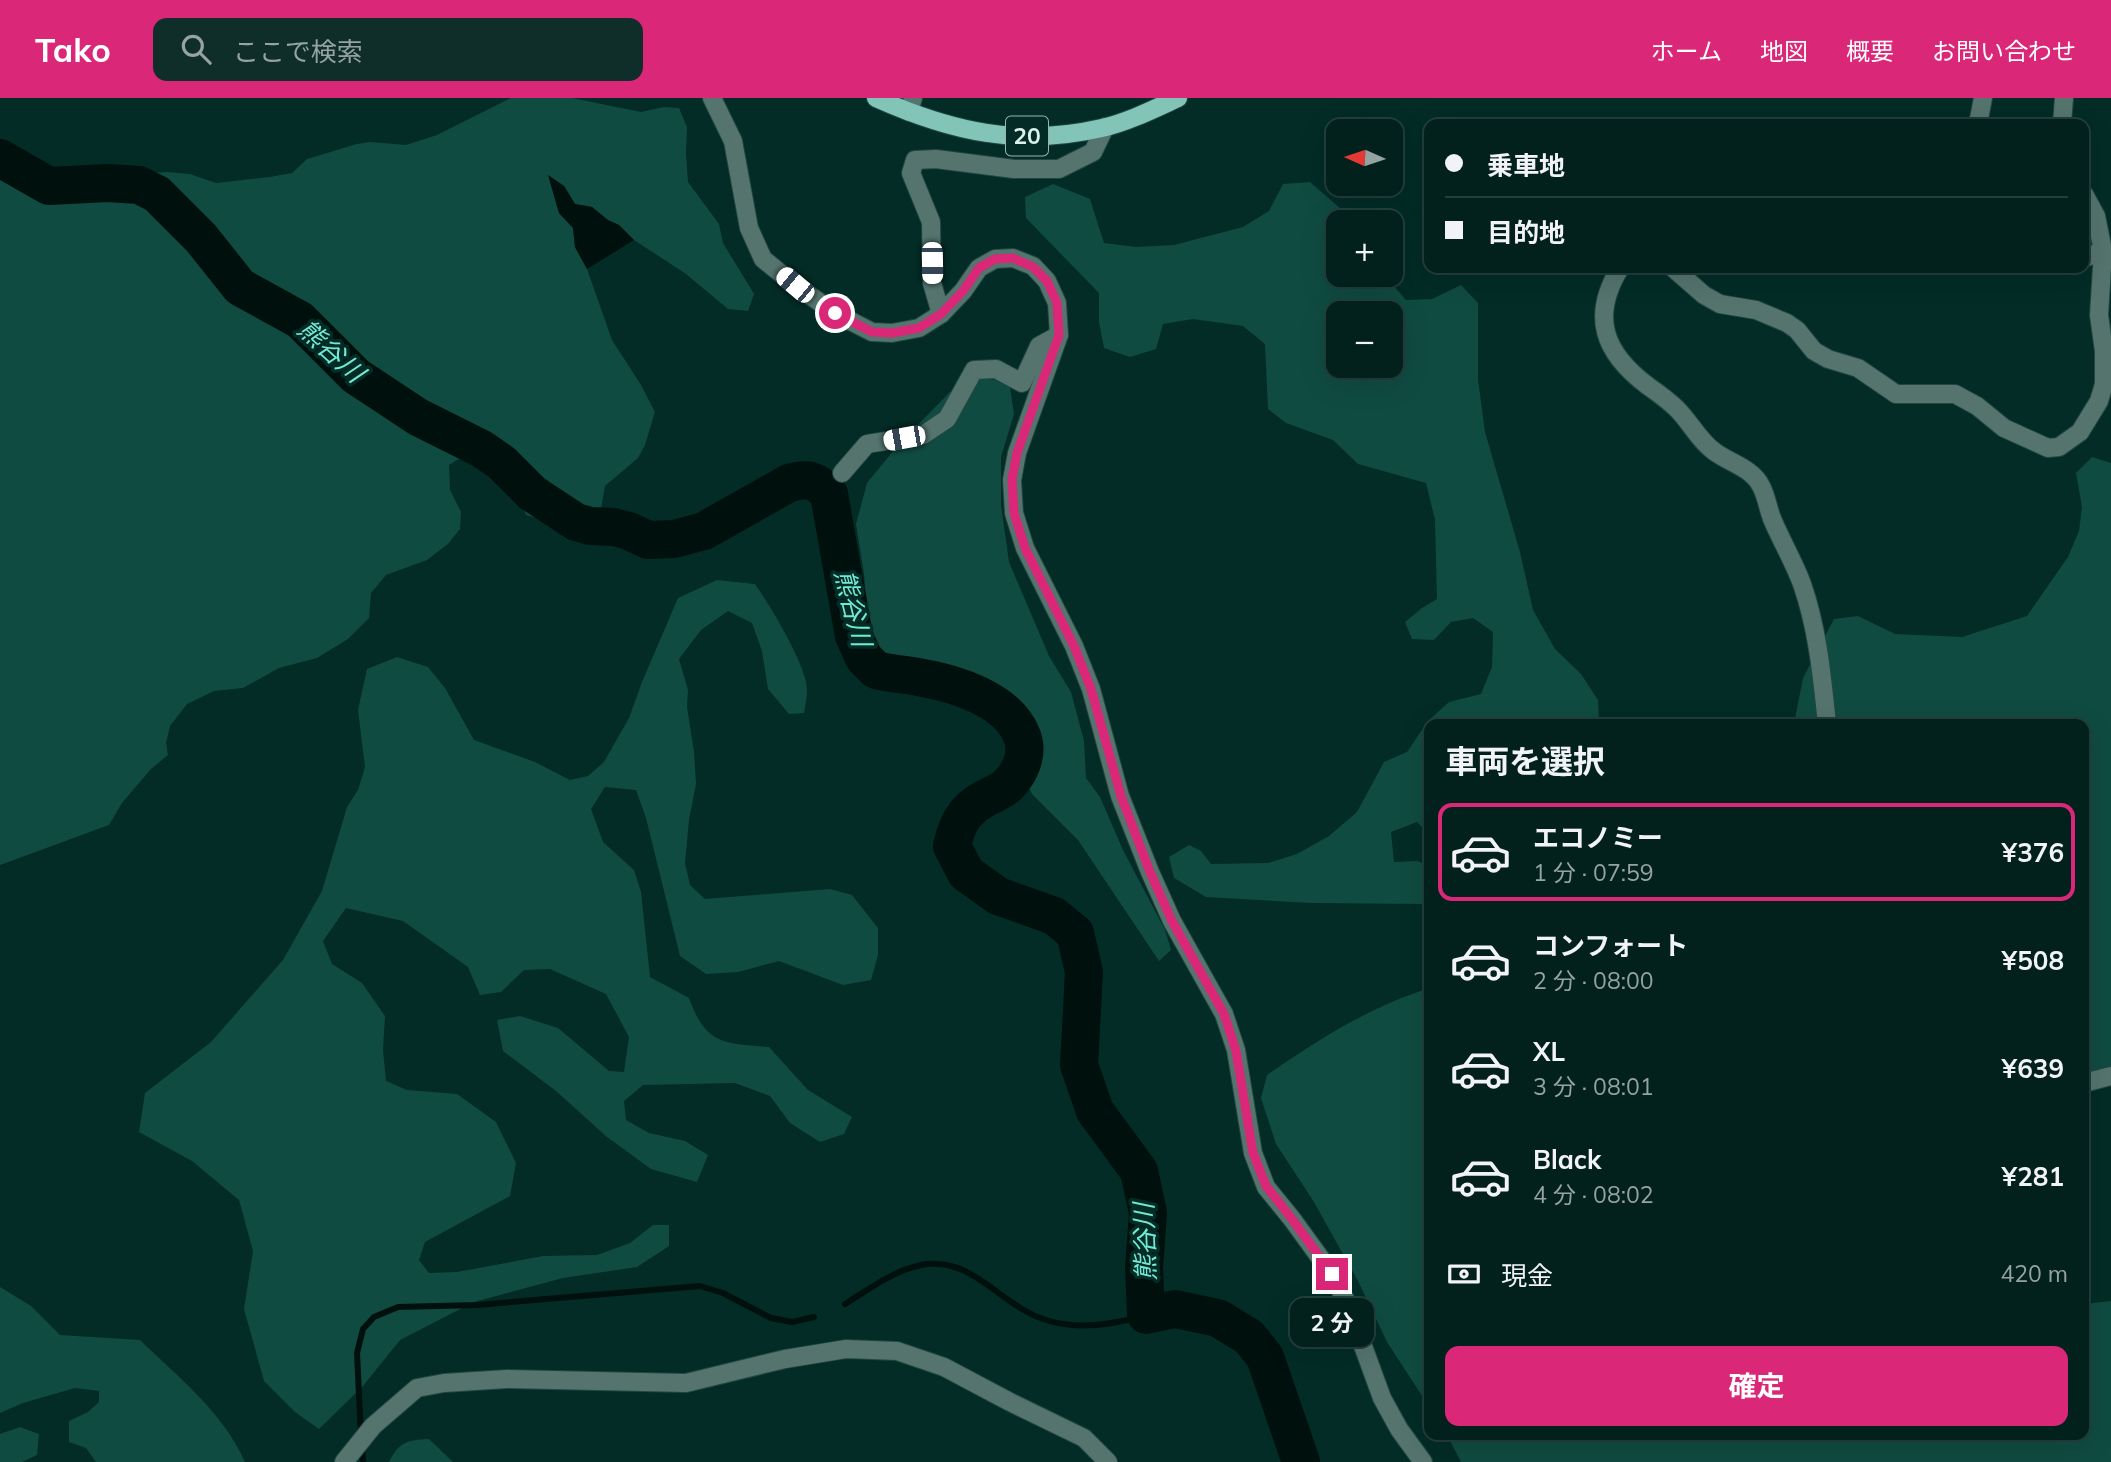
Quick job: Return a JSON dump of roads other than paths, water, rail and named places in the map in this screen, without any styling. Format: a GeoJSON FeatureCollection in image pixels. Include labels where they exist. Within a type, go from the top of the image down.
{"type":"FeatureCollection","features":[{"type":"Feature","properties":{"kind":"main road","name":"20"},"geometry":{"type":"LineString","coordinates":[[876,98],[911,105],[952,127],[991,135],[1066,134],[1105,127],[1178,98]]}},
{"type":"Feature","properties":{"kind":"street"},"geometry":{"type":"LineString","coordinates":[[712,98],[733,141],[749,228],[764,259],[835,313],[872,332],[892,333],[919,328],[941,314],[963,291],[979,268],[995,259],[1013,258],[1033,267],[1047,281],[1057,303],[1059,335],[1017,453],[1012,480],[1014,513],[1025,548],[1074,646],[1091,689],[1121,796],[1150,872],[1172,921],[1224,1014],[1236,1051],[1253,1153],[1266,1186],[1332,1274],[1348,1305],[1382,1398],[1399,1429],[1423,1462]]}},
{"type":"Feature","properties":{"kind":"street"},"geometry":{"type":"LineString","coordinates":[[1979,119],[1983,98]]}},
{"type":"Feature","properties":{"kind":"street"},"geometry":{"type":"LineString","coordinates":[[2062,119],[2064,98]]}},
{"type":"Feature","properties":{"kind":"street"},"geometry":{"type":"LineString","coordinates":[[941,314],[932,283],[931,222],[911,173],[915,160],[936,159],[1014,169],[1059,169],[1093,152],[1105,127]]}},
{"type":"Feature","properties":{"kind":"street"},"geometry":{"type":"LineString","coordinates":[[1680,273],[1704,295],[1720,304],[1756,310],[1775,317],[1797,330],[1814,351],[1828,359],[1858,368],[1896,394],[1955,394],[1966,398],[2004,428],[2048,448],[2059,447],[2080,432],[2099,401],[2104,384],[2104,351],[2099,315],[2103,251],[2096,216],[2089,203]]}},
{"type":"Feature","properties":{"kind":"street"},"geometry":{"type":"LineString","coordinates":[[2089,256],[2103,251]]}},
{"type":"Feature","properties":{"kind":"street"},"geometry":{"type":"LineString","coordinates":[[1618,273],[1605,306],[1603,324],[1609,344],[1623,364],[1677,409],[1699,438],[1715,452],[1750,472],[1761,485],[1771,516],[1802,583],[1818,641],[1826,719]]}},
{"type":"Feature","properties":{"kind":"street"},"geometry":{"type":"LineString","coordinates":[[842,473],[867,444],[923,435],[947,419],[974,370],[996,369],[1022,383],[1039,346],[1059,335]]}},
{"type":"Feature","properties":{"kind":"street"},"geometry":{"type":"LineString","coordinates":[[2089,1082],[2111,1076]]}},
{"type":"Feature","properties":{"kind":"street"},"geometry":{"type":"LineString","coordinates":[[344,1462],[373,1426],[416,1388],[444,1383],[507,1379],[686,1383],[785,1359],[846,1349],[897,1351],[944,1367],[1084,1438],[1108,1462]]}},
{"type":"Feature","properties":{"kind":"waterway","name":"熊谷川"},"geometry":{"type":"LineString","coordinates":[[0,158],[49,186],[107,183],[139,185],[157,194],[201,238],[240,287],[300,320],[356,376],[418,417],[482,449],[502,463],[532,493],[576,522],[590,526],[614,527],[648,540],[674,539],[704,531],[789,483],[811,481],[829,494],[854,636],[864,658],[876,670],[932,680],[978,695],[1005,712],[1022,736],[1024,756],[1016,775],[1006,787],[977,803],[966,813],[956,831],[952,846],[966,873],[998,896],[1054,916],[1075,933],[1084,972],[1079,1065],[1095,1111],[1139,1171],[1148,1213],[1144,1268],[1146,1315],[1175,1309],[1218,1318],[1249,1337],[1265,1357],[1301,1462]]}},
{"type":"Feature","properties":{"kind":"waterway"},"geometry":{"type":"LineString","coordinates":[[845,1304],[901,1272],[921,1265],[936,1264],[963,1270],[1022,1309],[1052,1322],[1099,1325],[1146,1315]]}},
{"type":"Feature","properties":{"kind":"waterway"},"geometry":{"type":"LineString","coordinates":[[361,1436],[357,1353],[363,1329],[374,1317],[398,1307],[477,1305],[700,1286],[723,1293],[771,1318],[792,1322],[814,1317]]}},
{"type":"Feature","properties":{"kind":"waterway"},"geometry":{"type":"LineString","coordinates":[[362,1446],[363,1462]]}}]}
